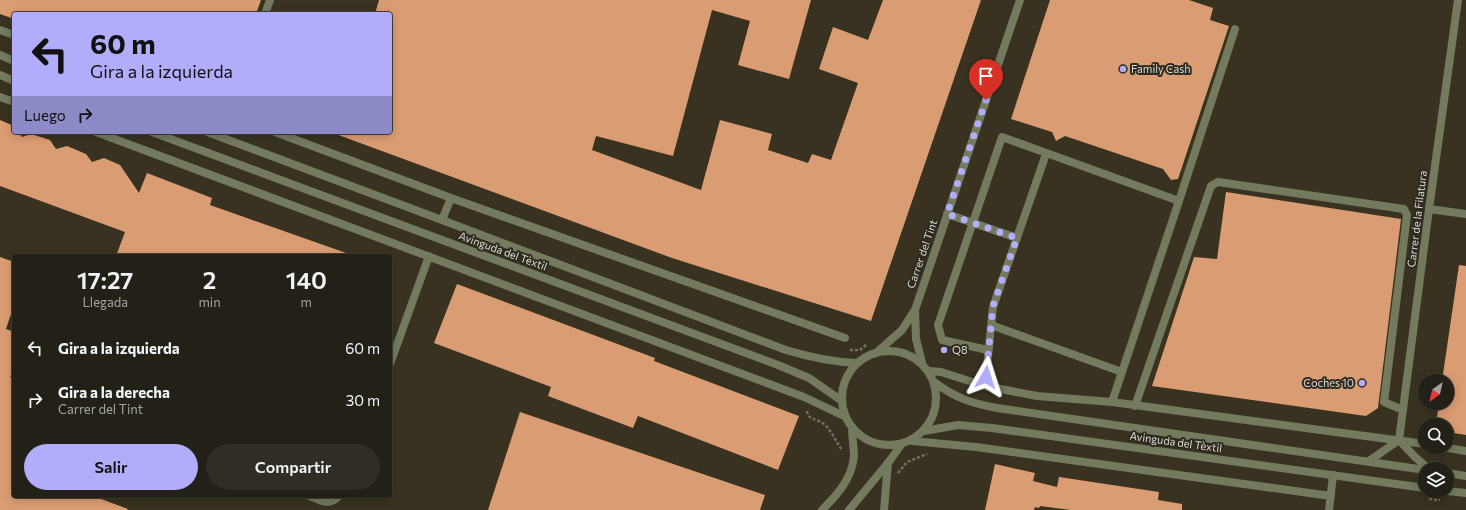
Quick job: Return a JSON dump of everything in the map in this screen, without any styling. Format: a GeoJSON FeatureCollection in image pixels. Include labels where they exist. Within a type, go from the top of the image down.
{"type":"FeatureCollection","features":[{"type":"Feature","properties":{"kind":"street"},"geometry":{"type":"LineString","coordinates":[[266,12],[270,0]]}},
{"type":"Feature","properties":{"kind":"street","name":"Carrer del Tint"},"geometry":{"type":"LineString","coordinates":[[915,310],[1020,0]]}},
{"type":"Feature","properties":{"kind":"street","name":"Carrer de la Filatura"},"geometry":{"type":"LineString","coordinates":[[1399,440],[1458,0]]}},
{"type":"Feature","properties":{"kind":"street"},"geometry":{"type":"LineString","coordinates":[[1112,402],[1180,201],[1235,29]]}},
{"type":"Feature","properties":{"kind":"street"},"geometry":{"type":"LineString","coordinates":[[0,30],[12,34]]}},
{"type":"Feature","properties":{"kind":"street"},"geometry":{"type":"LineString","coordinates":[[0,55],[12,60]]}},
{"type":"Feature","properties":{"kind":"street"},"geometry":{"type":"LineString","coordinates":[[0,75],[12,80]]}},
{"type":"Feature","properties":{"kind":"street"},"geometry":{"type":"LineString","coordinates":[[0,97],[12,101]]}},
{"type":"Feature","properties":{"kind":"street"},"geometry":{"type":"LineString","coordinates":[[101,134],[804,397],[846,417]]}},
{"type":"Feature","properties":{"kind":"street","name":"Avinguda del Tèxtil"},"geometry":{"type":"LineString","coordinates":[[157,134],[778,365],[809,378],[842,401]]}},
{"type":"Feature","properties":{"kind":"street","name":"Avinguda del Tèxtil"},"geometry":{"type":"LineString","coordinates":[[212,134],[786,350],[812,357],[858,363]]}},
{"type":"Feature","properties":{"kind":"street"},"geometry":{"type":"LineString","coordinates":[[281,134],[451,198],[845,338]]}},
{"type":"Feature","properties":{"kind":"street"},"geometry":{"type":"LineString","coordinates":[[988,350],[942,340],[938,325],[1002,138],[1180,201]]}},
{"type":"Feature","properties":{"kind":"street"},"geometry":{"type":"LineString","coordinates":[[985,386],[993,306],[1046,154]]}},
{"type":"Feature","properties":{"kind":"street"},"geometry":{"type":"LineString","coordinates":[[1135,406],[1211,186],[1218,182],[1404,209],[1407,215],[1384,402],[1403,410]]}},
{"type":"Feature","properties":{"kind":"street"},"geometry":{"type":"LineString","coordinates":[[442,220],[451,198]]}},
{"type":"Feature","properties":{"kind":"street"},"geometry":{"type":"LineString","coordinates":[[1429,209],[1466,214]]}},
{"type":"Feature","properties":{"kind":"street"},"geometry":{"type":"LineString","coordinates":[[947,214],[1017,238]]}},
{"type":"Feature","properties":{"kind":"street"},"geometry":{"type":"LineString","coordinates":[[392,358],[429,256]]}},
{"type":"Feature","properties":{"kind":"street"},"geometry":{"type":"LineString","coordinates":[[876,353],[902,330],[915,310]]}},
{"type":"Feature","properties":{"kind":"street"},"geometry":{"type":"LineString","coordinates":[[915,310],[916,339],[922,364]]}},
{"type":"Feature","properties":{"kind":"street"},"geometry":{"type":"LineString","coordinates":[[991,325],[1122,372]]}},
{"type":"Feature","properties":{"kind":"street"},"geometry":{"type":"LineString","coordinates":[[888,351],[900,352],[912,356],[929,371],[934,382],[937,395],[936,408],[932,420],[924,431],[912,440],[901,445],[887,446],[874,443],[862,437],[852,428],[846,417],[842,401],[842,391],[845,380],[850,371],[858,363],[866,357],[876,353],[888,351]]}},
{"type":"Feature","properties":{"kind":"street"},"geometry":{"type":"LineString","coordinates":[[929,371],[941,372],[985,386],[1037,396],[1112,402],[1355,436],[1418,443]]}},
{"type":"Feature","properties":{"kind":"street","name":"Avinguda del Tèxtil"},"geometry":{"type":"LineString","coordinates":[[934,382],[947,391],[972,403],[997,408],[1418,469]]}},
{"type":"Feature","properties":{"kind":"street","name":"Avinguda del Tèxtil"},"geometry":{"type":"LineString","coordinates":[[924,431],[958,425],[992,428],[1418,487]]}},
{"type":"Feature","properties":{"kind":"street"},"geometry":{"type":"LineString","coordinates":[[822,510],[840,490],[848,478],[854,457],[852,428]]}},
{"type":"Feature","properties":{"kind":"street"},"geometry":{"type":"LineString","coordinates":[[912,440],[982,448],[1331,496]]}},
{"type":"Feature","properties":{"kind":"street"},"geometry":{"type":"LineString","coordinates":[[1370,462],[1399,440]]}},
{"type":"Feature","properties":{"kind":"street"},"geometry":{"type":"LineString","coordinates":[[1399,440],[1420,462]]}},
{"type":"Feature","properties":{"kind":"street"},"geometry":{"type":"LineString","coordinates":[[849,510],[901,445]]}},
{"type":"Feature","properties":{"kind":"street"},"geometry":{"type":"LineString","coordinates":[[1454,449],[1466,451]]}},
{"type":"Feature","properties":{"kind":"street"},"geometry":{"type":"LineString","coordinates":[[884,510],[888,463]]}},
{"type":"Feature","properties":{"kind":"street"},"geometry":{"type":"LineString","coordinates":[[1454,474],[1466,476]]}},
{"type":"Feature","properties":{"kind":"street"},"geometry":{"type":"LineString","coordinates":[[1329,510],[1333,475]]}},
{"type":"Feature","properties":{"kind":"street"},"geometry":{"type":"LineString","coordinates":[[1454,492],[1466,493]]}},
{"type":"Feature","properties":{"kind":"street"},"geometry":{"type":"LineString","coordinates":[[315,498],[326,502],[334,501],[337,498]]}},
{"type":"Feature","properties":{"kind":"shaded area"},"geometry":{"type":"Polygon","coordinates":[[[0,0],[1466,0],[1466,510],[0,510],[0,0]]]}},
{"type":"Feature","properties":{"kind":"building"},"geometry":{"type":"Polygon","coordinates":[[[0,0],[261,0],[257,12],[12,12],[12,18],[0,14],[0,0]]]}},
{"type":"Feature","properties":{"kind":"building"},"geometry":{"type":"Polygon","coordinates":[[[379,0],[811,0],[789,79],[738,65],[750,21],[712,10],[673,156],[596,136],[592,150],[701,190],[720,120],[772,134],[768,150],[808,163],[812,154],[831,160],[858,83],[819,69],[833,27],[868,40],[883,0],[981,0],[871,321],[672,258],[336,134],[392,134],[392,12],[376,12],[379,0]]]}},
{"type":"Feature","properties":{"kind":"building"},"geometry":{"type":"Polygon","coordinates":[[[1050,0],[1189,0],[1213,8],[1210,20],[1229,26],[1178,179],[1171,180],[1163,169],[1065,136],[1056,141],[1052,132],[1011,119],[1050,0]]]}},
{"type":"Feature","properties":{"kind":"building"},"geometry":{"type":"Polygon","coordinates":[[[0,120],[12,125],[12,134],[20,134],[22,137],[31,134],[50,140],[56,149],[67,146],[86,154],[92,162],[104,158],[120,165],[139,193],[147,173],[212,198],[210,205],[349,254],[117,254],[125,232],[0,186],[0,120]]]}},
{"type":"Feature","properties":{"kind":"building"},"geometry":{"type":"Polygon","coordinates":[[[1226,192],[1401,219],[1378,408],[1366,416],[1152,386],[1194,257],[1217,259],[1226,192]]]}},
{"type":"Feature","properties":{"kind":"building"},"geometry":{"type":"Polygon","coordinates":[[[0,257],[12,261],[12,311],[6,329],[12,331],[12,372],[10,377],[12,378],[12,498],[98,498],[128,509],[0,510],[0,257]]]}},
{"type":"Feature","properties":{"kind":"building"},"geometry":{"type":"Polygon","coordinates":[[[1459,265],[1466,266],[1466,435],[1454,433],[1454,418],[1437,418],[1438,410],[1454,410],[1454,374],[1443,374],[1459,265]]]}},
{"type":"Feature","properties":{"kind":"building"},"geometry":{"type":"Polygon","coordinates":[[[457,284],[655,358],[654,361],[799,416],[778,470],[638,416],[633,428],[548,396],[551,387],[434,343],[457,284]]]}},
{"type":"Feature","properties":{"kind":"building"},"geometry":{"type":"Polygon","coordinates":[[[520,412],[765,495],[760,510],[488,510],[520,412]]]}},
{"type":"Feature","properties":{"kind":"building"},"geometry":{"type":"Polygon","coordinates":[[[995,464],[1035,473],[1033,481],[1057,487],[1059,477],[1159,492],[1158,500],[1182,504],[1182,510],[1071,510],[1040,506],[1039,508],[1035,507],[1034,510],[985,510],[995,464]]]}},
{"type":"Feature","properties":{"kind":"place","name":"Family Cash"},"geometry":{"type":"Point","coordinates":[1123,69]}},
{"type":"Feature","properties":{"kind":"place","name":"Q8"},"geometry":{"type":"Point","coordinates":[944,350]}},
{"type":"Feature","properties":{"kind":"place","name":"Coches 10"},"geometry":{"type":"Point","coordinates":[1362,383]}},
{"type":"Feature","properties":{"kind":"route"},"geometry":{"type":"LineString","coordinates":[[986,100],[947,214],[1017,238],[993,306],[986,377]]}}]}
